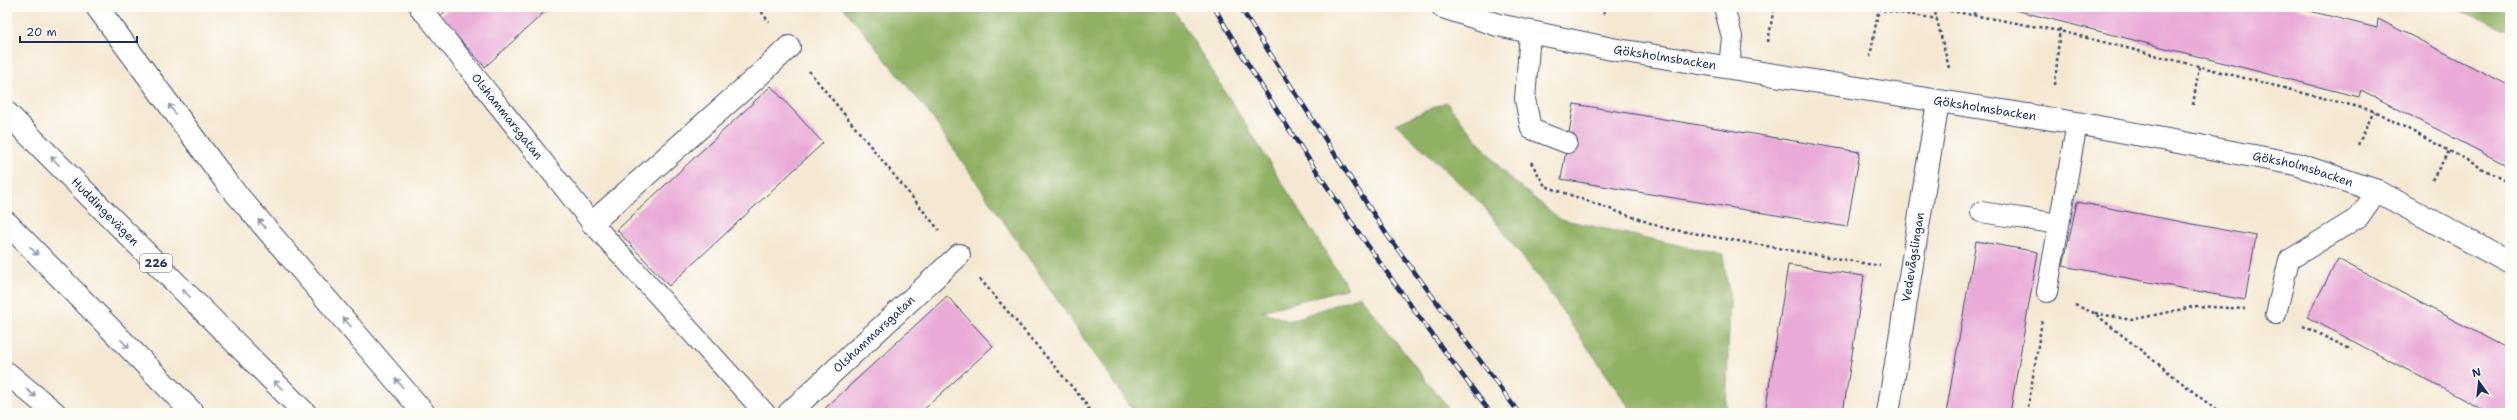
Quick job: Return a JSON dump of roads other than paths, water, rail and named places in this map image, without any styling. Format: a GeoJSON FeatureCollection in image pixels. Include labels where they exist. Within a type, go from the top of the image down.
{"type":"FeatureCollection","features":[{"type":"Feature","properties":{"kind":"street"},"geometry":{"type":"LineString","coordinates":[[97,7],[227,183],[424,413]]}},
{"type":"Feature","properties":{"kind":"street","name":"Göksholmsbacken"},"geometry":{"type":"LineString","coordinates":[[1443,7],[1460,15],[1530,33],[1729,68],[2077,123],[2296,164],[2377,191],[2510,263]]}},
{"type":"Feature","properties":{"kind":"street"},"geometry":{"type":"LineString","coordinates":[[592,223],[789,47]]}},
{"type":"Feature","properties":{"kind":"street","name":"Vedevågslingan"},"geometry":{"type":"LineString","coordinates":[[1888,413],[1938,102]]}},
{"type":"Feature","properties":{"kind":"street","name":"Huddingevägen"},"geometry":{"type":"LineString","coordinates":[[7,113],[305,413]]}},
{"type":"Feature","properties":{"kind":"street"},"geometry":{"type":"LineString","coordinates":[[7,223],[193,413]]}},
{"type":"Feature","properties":{"kind":"street","name":"Olshammarsgatan"},"geometry":{"type":"LineString","coordinates":[[789,413],[959,255]]}},
{"type":"Feature","properties":{"kind":"street"},"geometry":{"type":"LineString","coordinates":[[7,373],[55,413]]}},
{"type":"Feature","properties":{"kind":"lane"},"geometry":{"type":"LineString","coordinates":[[1724,7],[1732,37],[1729,68]]}},
{"type":"Feature","properties":{"kind":"lane","name":"Olshammarsgatan"},"geometry":{"type":"LineString","coordinates":[[422,8],[592,223],[765,413]]}},
{"type":"Feature","properties":{"kind":"lane"},"geometry":{"type":"LineString","coordinates":[[1530,33],[1525,99],[1531,129],[1567,143]]}},
{"type":"Feature","properties":{"kind":"lane"},"geometry":{"type":"LineString","coordinates":[[2047,292],[2077,123]]}},
{"type":"Feature","properties":{"kind":"lane"},"geometry":{"type":"LineString","coordinates":[[2276,314],[2289,260],[2359,217],[2377,191]]}},
{"type":"Feature","properties":{"kind":"lane"},"geometry":{"type":"LineString","coordinates":[[1981,212],[2059,224]]}},
{"type":"Feature","properties":{"kind":"railway"},"geometry":{"type":"LineString","coordinates":[[1214,7],[1278,112],[1346,214],[1417,315],[1491,413]]}},
{"type":"Feature","properties":{"kind":"railway"},"geometry":{"type":"LineString","coordinates":[[1240,7],[1387,235],[1519,413]]}}]}
